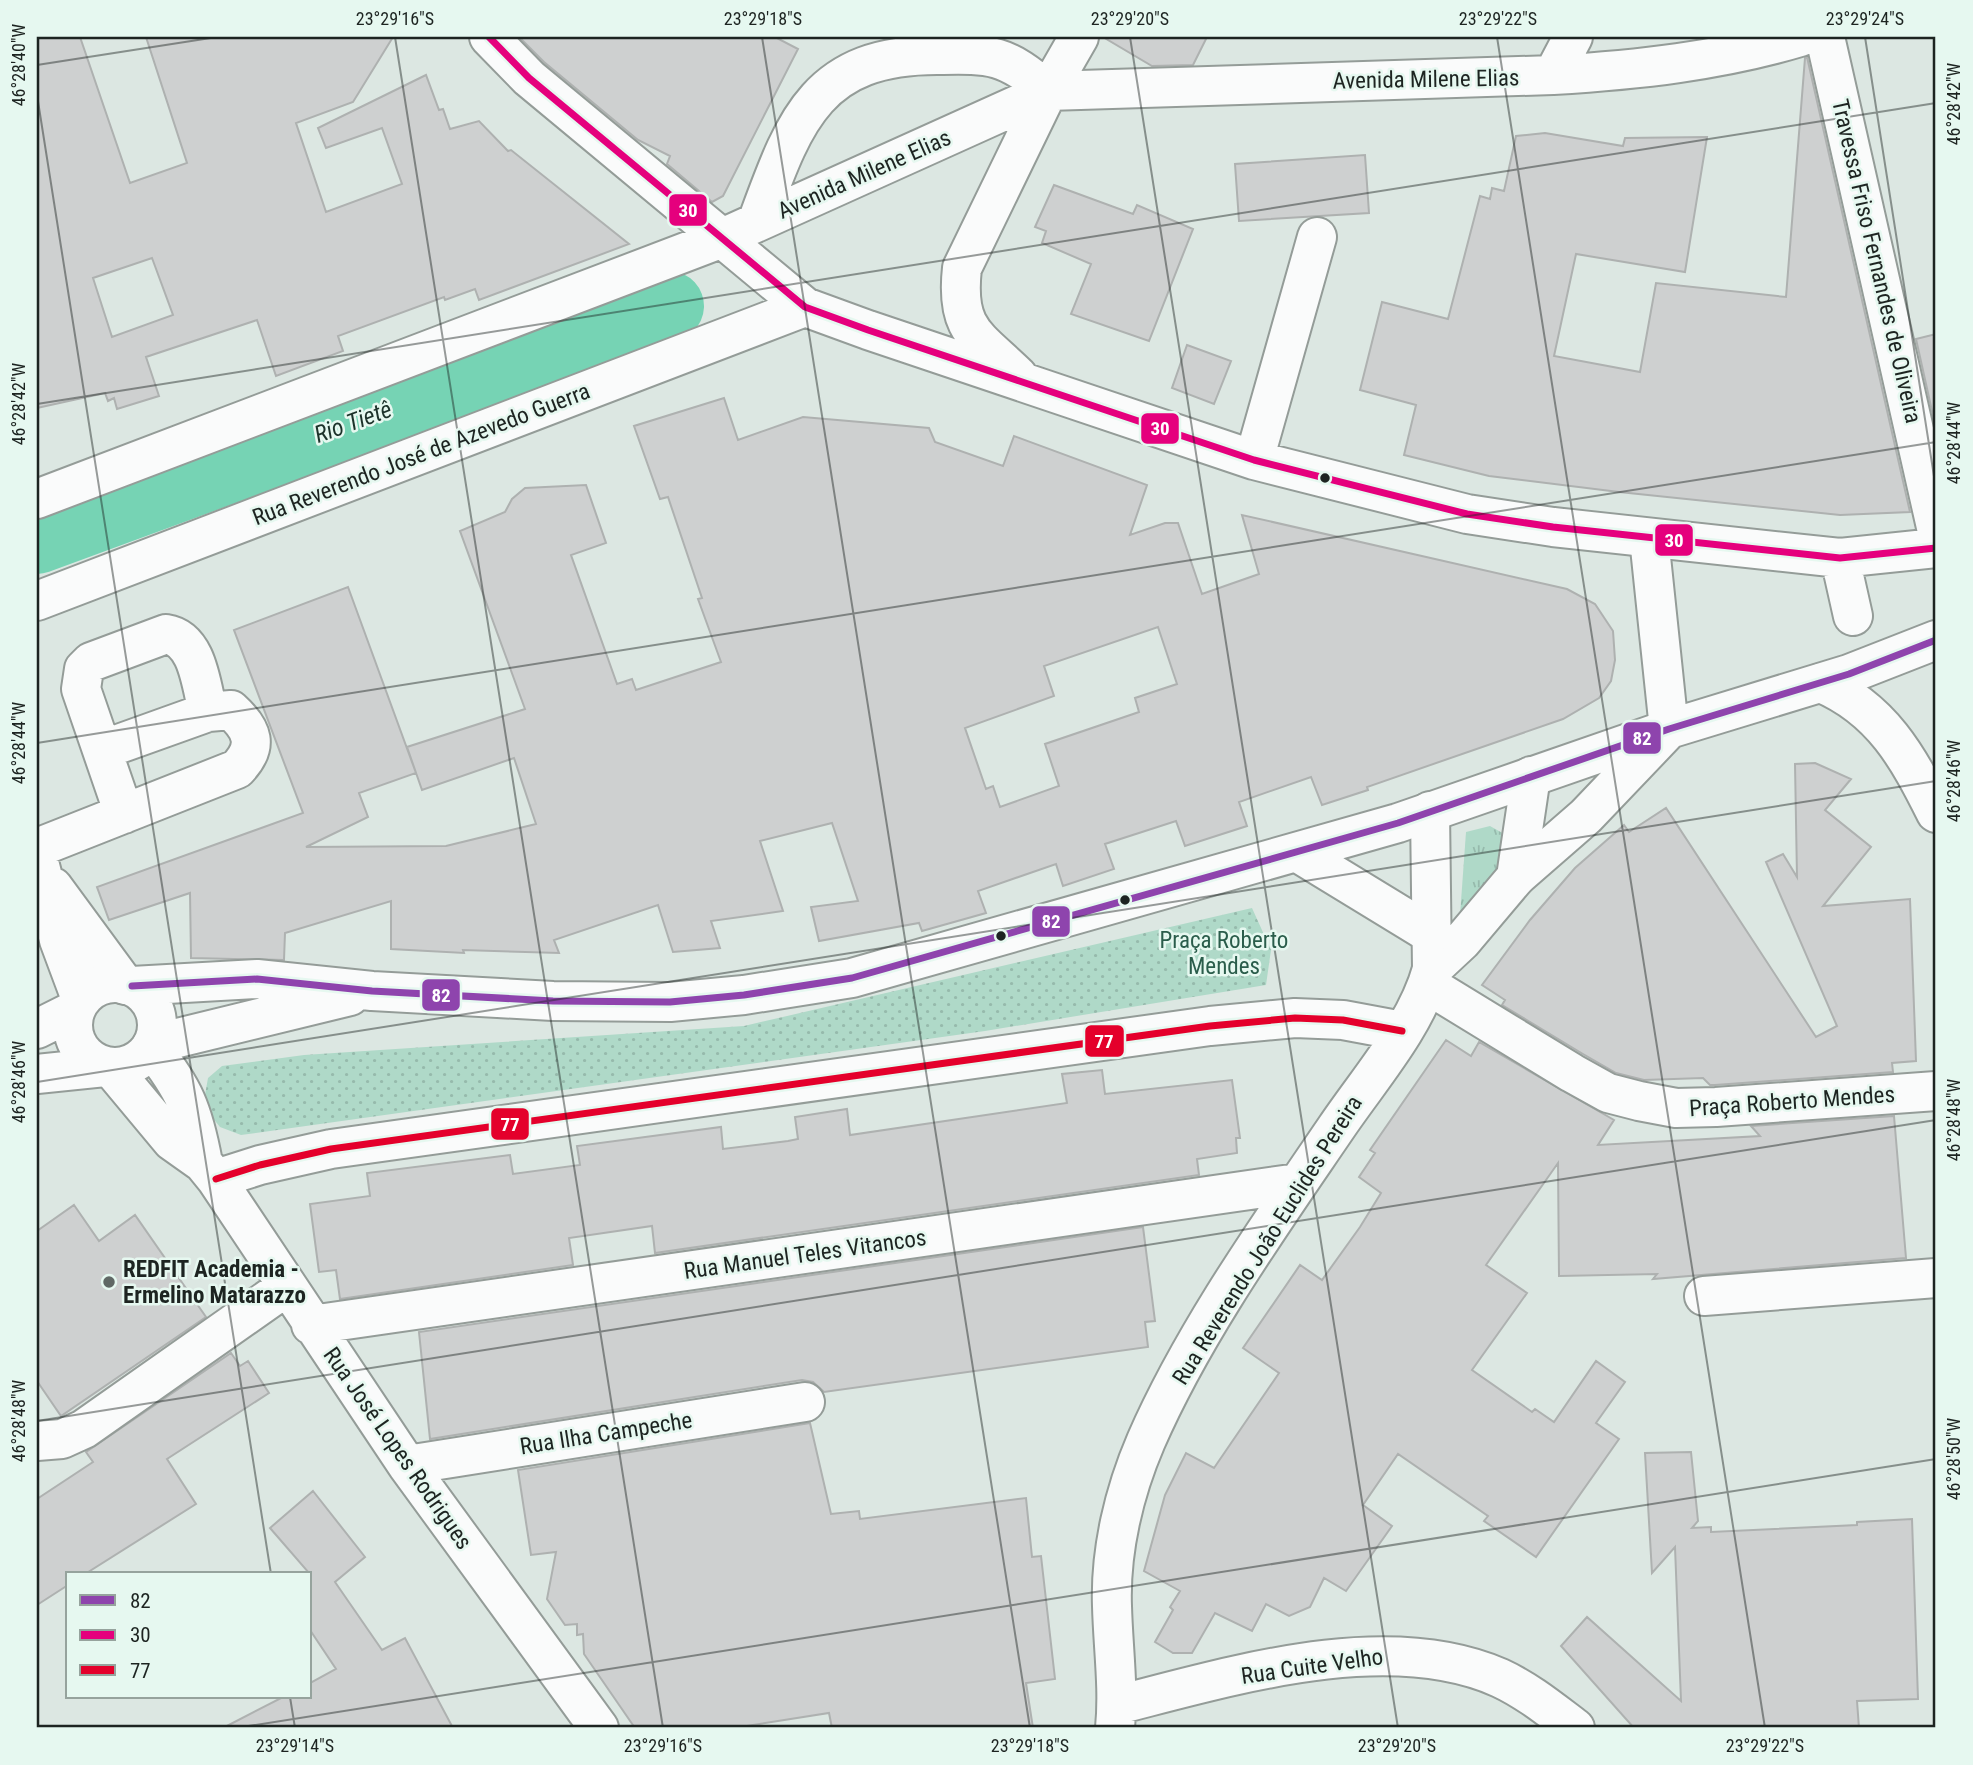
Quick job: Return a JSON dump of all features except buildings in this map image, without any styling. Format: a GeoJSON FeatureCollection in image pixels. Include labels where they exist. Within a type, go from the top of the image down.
{"type":"FeatureCollection","features":[{"type":"Feature","properties":{"kind":"street"},"geometry":{"type":"LineString","coordinates":[[489,37],[529,78],[805,307],[1254,460],[1467,514],[1649,538],[1840,558],[1936,548]]}},
{"type":"Feature","properties":{"kind":"street"},"geometry":{"type":"LineString","coordinates":[[839,78],[855,37]]}},
{"type":"Feature","properties":{"kind":"street"},"geometry":{"type":"LineString","coordinates":[[1022,380],[969,328],[961,312],[959,295],[962,268],[1048,91],[1079,37]]}},
{"type":"Feature","properties":{"kind":"street"},"geometry":{"type":"LineString","coordinates":[[1553,75],[1573,37]]}},
{"type":"Feature","properties":{"kind":"street","name":"Avenida Milene Elias"},"geometry":{"type":"LineString","coordinates":[[720,239],[1048,91],[1635,70],[1708,59],[1800,37]]}},
{"type":"Feature","properties":{"kind":"street","name":"Travessa Friso Fernandes de Oliveira"},"geometry":{"type":"LineString","coordinates":[[1825,37],[1936,527]]}},
{"type":"Feature","properties":{"kind":"street","name":"Avenida Milene Elias"},"geometry":{"type":"LineString","coordinates":[[757,222],[789,139],[806,111],[839,78],[861,65],[892,58],[985,54],[1019,66],[1048,91]]}},
{"type":"Feature","properties":{"kind":"street"},"geometry":{"type":"LineString","coordinates":[[1254,460],[1317,237]]}},
{"type":"Feature","properties":{"kind":"street"},"geometry":{"type":"LineString","coordinates":[[37,499],[720,239]]}},
{"type":"Feature","properties":{"kind":"street","name":"Rua Reverendo José de Azevedo Guerra"},"geometry":{"type":"LineString","coordinates":[[37,601],[805,307]]}},
{"type":"Feature","properties":{"kind":"street"},"geometry":{"type":"LineString","coordinates":[[1649,538],[1670,729]]}},
{"type":"Feature","properties":{"kind":"street"},"geometry":{"type":"LineString","coordinates":[[1840,558],[1853,616]]}},
{"type":"Feature","properties":{"kind":"street"},"geometry":{"type":"LineString","coordinates":[[124,814],[80,689],[84,669],[91,662],[166,634],[178,635],[190,646],[208,712]]}},
{"type":"Feature","properties":{"kind":"street"},"geometry":{"type":"LineString","coordinates":[[37,1029],[78,1004],[92,989],[105,984],[257,979],[372,991],[553,1001],[670,1002],[744,995],[852,978],[1300,853],[1670,729],[1821,683],[1936,640]]}},
{"type":"Feature","properties":{"kind":"street"},"geometry":{"type":"LineString","coordinates":[[1821,683],[1840,691],[1887,729],[1917,775],[1936,814]]}},
{"type":"Feature","properties":{"kind":"street"},"geometry":{"type":"LineString","coordinates":[[38,858],[124,814],[237,769],[250,756],[251,740],[246,723],[231,710],[208,712],[102,750]]}},
{"type":"Feature","properties":{"kind":"street","name":"Rua Reverendo João Euclides Pereira"},"geometry":{"type":"LineString","coordinates":[[1430,963],[1462,941],[1516,877],[1586,816],[1670,729]]}},
{"type":"Feature","properties":{"kind":"street"},"geometry":{"type":"LineString","coordinates":[[1516,877],[1531,776]]}},
{"type":"Feature","properties":{"kind":"street","name":"Rua Reverendo João Euclides Pereira"},"geometry":{"type":"LineString","coordinates":[[1116,1717],[1111,1603],[1118,1527],[1146,1442],[1188,1357],[1298,1183],[1402,1031],[1430,963],[1430,811]]}},
{"type":"Feature","properties":{"kind":"street","name":"Praça Roberto Mendes"},"geometry":{"type":"LineString","coordinates":[[1300,853],[1430,963],[1572,1073],[1608,1093],[1676,1108],[1936,1091]]}},
{"type":"Feature","properties":{"kind":"street"},"geometry":{"type":"LineString","coordinates":[[38,858],[128,985],[143,993],[156,1017],[152,1045]]}},
{"type":"Feature","properties":{"kind":"street"},"geometry":{"type":"LineString","coordinates":[[38,858],[78,1004],[72,1024],[81,1052],[108,1068]]}},
{"type":"Feature","properties":{"kind":"street"},"geometry":{"type":"LineString","coordinates":[[37,1074],[133,1064],[152,1045],[372,991]]}},
{"type":"Feature","properties":{"kind":"street"},"geometry":{"type":"LineString","coordinates":[[209,1171],[331,1149],[1210,1026],[1295,1018],[1343,1020],[1402,1031]]}},
{"type":"Feature","properties":{"kind":"street","name":"Rua José Lopes Rodrigues"},"geometry":{"type":"LineString","coordinates":[[152,1045],[181,1086],[190,1104],[209,1171],[407,1465],[599,1728]]}},
{"type":"Feature","properties":{"kind":"street","name":"Rua José Lopes Rodrigues"},"geometry":{"type":"LineString","coordinates":[[108,1068],[172,1142],[209,1171]]}},
{"type":"Feature","properties":{"kind":"street","name":"Rua Manuel Teles Vitancos"},"geometry":{"type":"LineString","coordinates":[[312,1325],[1298,1183]]}},
{"type":"Feature","properties":{"kind":"street"},"geometry":{"type":"LineString","coordinates":[[1704,1296],[1936,1279]]}},
{"type":"Feature","properties":{"kind":"street"},"geometry":{"type":"LineString","coordinates":[[37,1441],[62,1439],[84,1429],[286,1287]]}},
{"type":"Feature","properties":{"kind":"street","name":"Rua Ilha Campeche"},"geometry":{"type":"LineString","coordinates":[[407,1465],[805,1402]]}},
{"type":"Feature","properties":{"kind":"street","name":"Rua Cuite Velho"},"geometry":{"type":"LineString","coordinates":[[1116,1717],[1198,1685],[1337,1658],[1395,1654],[1450,1661],[1499,1678],[1533,1696],[1575,1728]]}},
{"type":"Feature","properties":{"kind":"green space"},"geometry":{"type":"Polygon","coordinates":[[[1490,826],[1506,835],[1497,879],[1459,929],[1466,832],[1490,826]]]}},
{"type":"Feature","properties":{"kind":"green space","name":"Praça Roberto Mendes"},"geometry":{"type":"Polygon","coordinates":[[[1252,908],[1271,950],[1266,985],[985,1031],[241,1135],[220,1127],[203,1106],[208,1078],[222,1066],[304,1055],[744,1026],[1252,908]]]}},
{"type":"Feature","properties":{"kind":"waterway","name":"Rio Tietê"},"geometry":{"type":"LineString","coordinates":[[37,539],[669,306]]}},
{"type":"Feature","properties":{"kind":"transit line","name":"30"},"geometry":{"type":"LineString","coordinates":[[489,37],[529,78],[805,307],[868,330],[1254,460],[1467,514],[1553,527],[1840,558],[1936,548]]}},
{"type":"Feature","properties":{"kind":"transit line","name":"82"},"geometry":{"type":"LineString","coordinates":[[132,986],[257,979],[372,991],[553,1001],[670,1002],[744,995],[852,978],[1398,823],[1669,729],[1849,674],[1936,640]]}},
{"type":"Feature","properties":{"kind":"transit line","name":"77"},"geometry":{"type":"LineString","coordinates":[[216,1179],[260,1165],[331,1149],[1210,1026],[1295,1018],[1343,1020],[1402,1031]]}},
{"type":"Feature","properties":{"kind":"place","name":"REDFIT Academia - Ermelino Matarazzo"},"geometry":{"type":"Point","coordinates":[109,1282]}}]}
